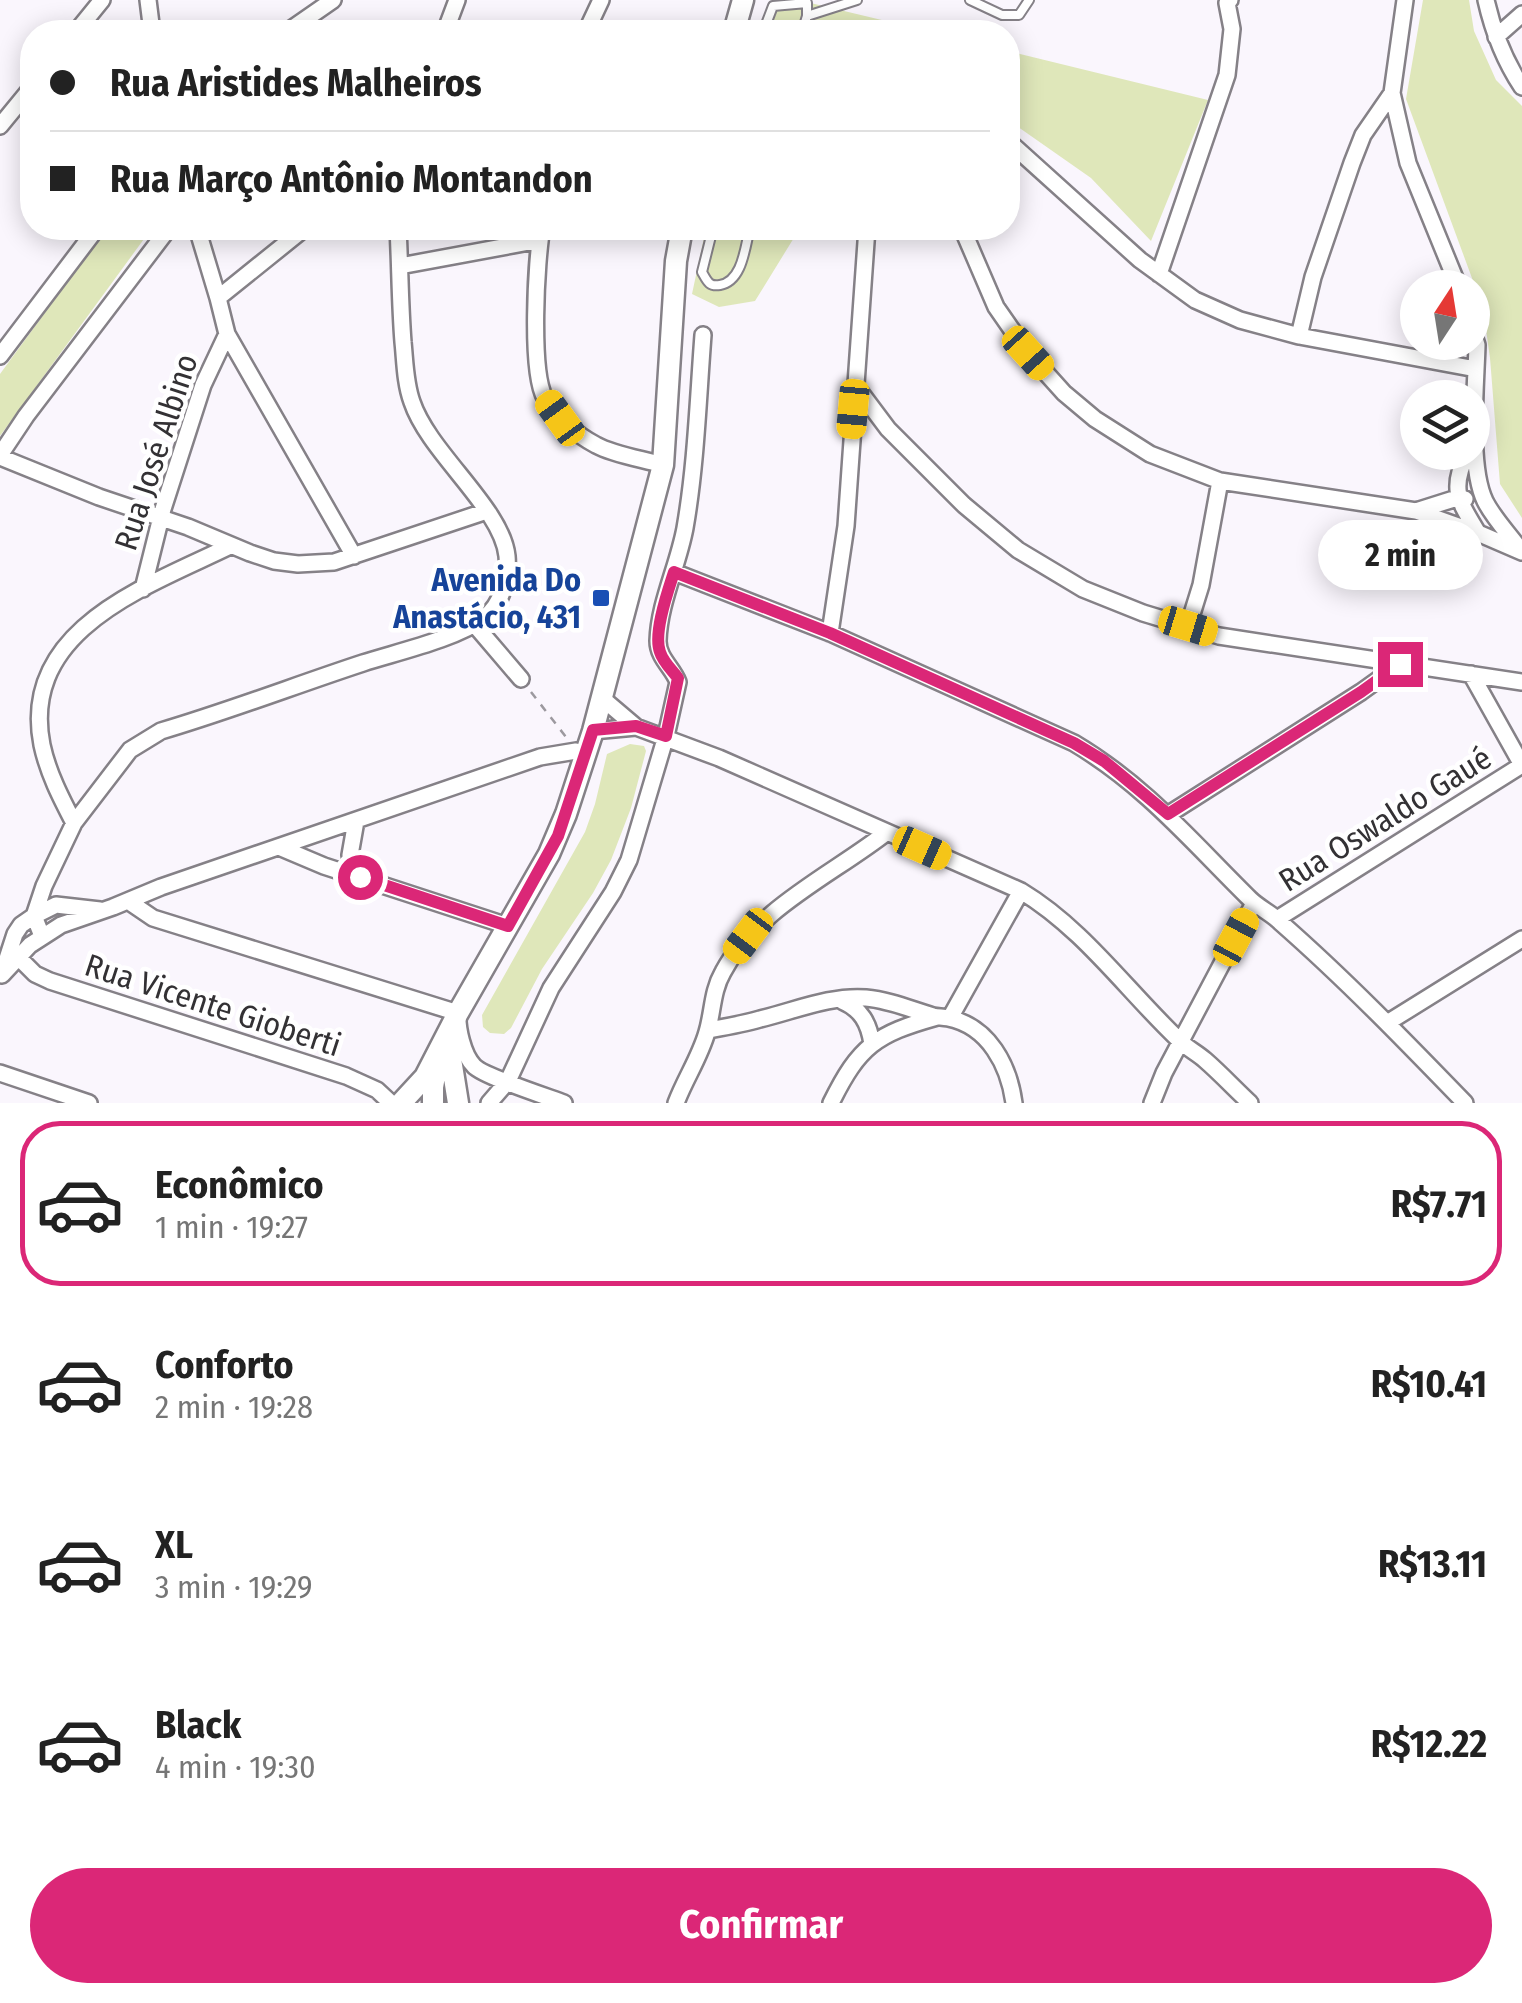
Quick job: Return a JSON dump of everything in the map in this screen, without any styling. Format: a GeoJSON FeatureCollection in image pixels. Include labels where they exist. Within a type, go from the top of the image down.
{"type":"FeatureCollection","features":[{"type":"Feature","properties":{"kind":"main road"},"geometry":{"type":"LineString","coordinates":[[415,1103],[454,1021],[558,836],[576,783],[581,752],[603,700],[663,465],[680,240]]}},
{"type":"Feature","properties":{"kind":"main road"},"geometry":{"type":"LineString","coordinates":[[454,1021],[450,1059],[458,1103]]}},
{"type":"Feature","properties":{"kind":"main road"},"geometry":{"type":"LineString","coordinates":[[434,1103],[432,1087],[439,1053]]}},
{"type":"Feature","properties":{"kind":"main road"},"geometry":{"type":"LineString","coordinates":[[401,1103],[425,1078]]}},
{"type":"Feature","properties":{"kind":"street"},"geometry":{"type":"LineString","coordinates":[[86,20],[102,0]]}},
{"type":"Feature","properties":{"kind":"street"},"geometry":{"type":"LineString","coordinates":[[304,20],[333,0]]}},
{"type":"Feature","properties":{"kind":"street"},"geometry":{"type":"LineString","coordinates":[[1405,0],[1392,93],[1408,163],[1452,270]]}},
{"type":"Feature","properties":{"kind":"street"},"geometry":{"type":"LineString","coordinates":[[1486,0],[1496,37],[1522,87]]}},
{"type":"Feature","properties":{"kind":"street"},"geometry":{"type":"LineString","coordinates":[[1159,274],[1226,75],[1232,29],[1227,1]]}},
{"type":"Feature","properties":{"kind":"street"},"geometry":{"type":"LineString","coordinates":[[1496,37],[1522,14]]}},
{"type":"Feature","properties":{"kind":"street"},"geometry":{"type":"LineString","coordinates":[[1299,336],[1313,277],[1352,163],[1363,135],[1392,93]]}},
{"type":"Feature","properties":{"kind":"street"},"geometry":{"type":"LineString","coordinates":[[0,126],[20,102]]}},
{"type":"Feature","properties":{"kind":"street"},"geometry":{"type":"LineString","coordinates":[[1020,152],[1140,260],[1195,300],[1240,320],[1299,336],[1476,369]]}},
{"type":"Feature","properties":{"kind":"street"},"geometry":{"type":"LineString","coordinates":[[0,356],[88,240]]}},
{"type":"Feature","properties":{"kind":"street"},"geometry":{"type":"LineString","coordinates":[[159,240],[0,456],[99,497],[188,526],[230,546],[274,560],[312,565],[354,556],[487,512]]}},
{"type":"Feature","properties":{"kind":"street"},"geometry":{"type":"LineString","coordinates":[[201,240],[227,334],[354,556]]}},
{"type":"Feature","properties":{"kind":"street"},"geometry":{"type":"LineString","coordinates":[[218,298],[290,240]]}},
{"type":"Feature","properties":{"kind":"street"},"geometry":{"type":"LineString","coordinates":[[42,936],[34,916],[44,886],[74,823],[130,750],[161,731],[428,643],[474,624],[500,602],[507,555],[500,534],[428,434],[412,402],[405,370],[399,240]]}},
{"type":"Feature","properties":{"kind":"street"},"geometry":{"type":"LineString","coordinates":[[400,266],[515,240]]}},
{"type":"Feature","properties":{"kind":"street"},"geometry":{"type":"LineString","coordinates":[[541,240],[536,334],[537,370],[543,395],[560,418],[597,446],[663,465]]}},
{"type":"Feature","properties":{"kind":"street"},"geometry":{"type":"LineString","coordinates":[[830,633],[846,526],[865,240]]}},
{"type":"Feature","properties":{"kind":"street"},"geometry":{"type":"LineString","coordinates":[[967,240],[996,307],[1028,353],[1064,393],[1150,454],[1220,480],[1416,511],[1522,552]]}},
{"type":"Feature","properties":{"kind":"street","name":"Rua José Albino"},"geometry":{"type":"LineString","coordinates":[[143,589],[160,518],[203,385],[227,334]]}},
{"type":"Feature","properties":{"kind":"street"},"geometry":{"type":"LineString","coordinates":[[489,1103],[508,1081],[551,988],[630,860],[666,736],[678,678],[660,652],[658,642],[690,488],[703,335]]}},
{"type":"Feature","properties":{"kind":"street"},"geometry":{"type":"LineString","coordinates":[[1475,380],[1476,360]]}},
{"type":"Feature","properties":{"kind":"street"},"geometry":{"type":"LineString","coordinates":[[855,385],[888,429],[932,474],[1018,550],[1082,589],[1143,613],[1238,639],[1522,682]]}},
{"type":"Feature","properties":{"kind":"street"},"geometry":{"type":"LineString","coordinates":[[1460,470],[1457,498],[1478,533]]}},
{"type":"Feature","properties":{"kind":"street"},"geometry":{"type":"LineString","coordinates":[[1478,470],[1485,500],[1522,552]]}},
{"type":"Feature","properties":{"kind":"street"},"geometry":{"type":"LineString","coordinates":[[1188,626],[1201,585],[1220,480]]}},
{"type":"Feature","properties":{"kind":"street"},"geometry":{"type":"LineString","coordinates":[[1416,511],[1457,498],[1485,500]]}},
{"type":"Feature","properties":{"kind":"street","name":"Rua José Albino"},"geometry":{"type":"LineString","coordinates":[[74,823],[53,782],[42,742],[40,719],[52,666],[65,644],[89,621],[230,546]]}},
{"type":"Feature","properties":{"kind":"street"},"geometry":{"type":"LineString","coordinates":[[674,572],[830,633],[1074,743],[1104,761],[1168,814],[1254,902],[1277,918],[1465,1103]]}},
{"type":"Feature","properties":{"kind":"street"},"geometry":{"type":"LineString","coordinates":[[474,624],[521,679]]}},
{"type":"Feature","properties":{"kind":"street"},"geometry":{"type":"LineString","coordinates":[[1168,814],[1400,664]]}},
{"type":"Feature","properties":{"kind":"street"},"geometry":{"type":"LineString","coordinates":[[1471,674],[1522,765]]}},
{"type":"Feature","properties":{"kind":"street"},"geometry":{"type":"LineString","coordinates":[[603,700],[636,726],[1021,891],[1061,919],[1180,1042],[1250,1103]]}},
{"type":"Feature","properties":{"kind":"street"},"geometry":{"type":"LineString","coordinates":[[593,730],[636,726]]}},
{"type":"Feature","properties":{"kind":"street"},"geometry":{"type":"LineString","coordinates":[[1,978],[30,945],[61,925],[544,756],[581,752]]}},
{"type":"Feature","properties":{"kind":"street"},"geometry":{"type":"LineString","coordinates":[[544,756],[562,767],[576,783]]}},
{"type":"Feature","properties":{"kind":"street","name":"Rua Oswaldo Gaué"},"geometry":{"type":"LineString","coordinates":[[1277,918],[1522,765]]}},
{"type":"Feature","properties":{"kind":"street"},"geometry":{"type":"LineString","coordinates":[[354,876],[350,856],[356,821]]}},
{"type":"Feature","properties":{"kind":"street"},"geometry":{"type":"LineString","coordinates":[[676,1103],[708,1030],[721,974],[748,936],[788,902],[887,832]]}},
{"type":"Feature","properties":{"kind":"street"},"geometry":{"type":"LineString","coordinates":[[279,847],[508,926]]}},
{"type":"Feature","properties":{"kind":"street"},"geometry":{"type":"LineString","coordinates":[[58,858],[56,905],[61,925]]}},
{"type":"Feature","properties":{"kind":"street"},"geometry":{"type":"LineString","coordinates":[[831,1103],[858,1058],[882,1036],[944,1018],[1021,891]]}},
{"type":"Feature","properties":{"kind":"street"},"geometry":{"type":"LineString","coordinates":[[128,901],[153,918],[454,1021],[473,1066],[564,1103]]}},
{"type":"Feature","properties":{"kind":"street"},"geometry":{"type":"LineString","coordinates":[[1152,1103],[1254,902]]}},
{"type":"Feature","properties":{"kind":"street"},"geometry":{"type":"LineString","coordinates":[[1,978],[15,934],[34,916],[56,905],[104,910]]}},
{"type":"Feature","properties":{"kind":"street"},"geometry":{"type":"LineString","coordinates":[[1388,1024],[1522,939]]}},
{"type":"Feature","properties":{"kind":"street","name":"Rua Vicente Gioberti"},"geometry":{"type":"LineString","coordinates":[[19,958],[35,974],[50,981],[346,1076],[377,1090],[391,1103]]}},
{"type":"Feature","properties":{"kind":"street"},"geometry":{"type":"LineString","coordinates":[[708,1030],[841,1000],[868,998],[902,1005],[944,1018],[985,1038],[1005,1065],[1014,1103]]}},
{"type":"Feature","properties":{"kind":"street"},"geometry":{"type":"LineString","coordinates":[[841,1000],[862,1014],[872,1044]]}},
{"type":"Feature","properties":{"kind":"street"},"geometry":{"type":"LineString","coordinates":[[0,1073],[89,1103]]}},
{"type":"Feature","properties":{"kind":"lane"},"geometry":{"type":"LineString","coordinates":[[807,16],[857,0]]}},
{"type":"Feature","properties":{"kind":"lane"},"geometry":{"type":"LineString","coordinates":[[970,0],[1002,15],[1019,14],[1029,0]]}},
{"type":"Feature","properties":{"kind":"lane"},"geometry":{"type":"LineString","coordinates":[[766,20],[774,6],[808,1],[806,20]]}},
{"type":"Feature","properties":{"kind":"lane"},"geometry":{"type":"LineString","coordinates":[[710,240],[702,272],[708,284],[715,287],[738,274],[747,240]]}},
{"type":"Feature","properties":{"kind":"path"},"geometry":{"type":"LineString","coordinates":[[521,679],[581,752]]}},
{"type":"Feature","properties":{"kind":"green space"},"geometry":{"type":"Polygon","coordinates":[[[781,0],[798,0],[882,20],[769,20],[781,0]]]}},
{"type":"Feature","properties":{"kind":"green space"},"geometry":{"type":"Polygon","coordinates":[[[1423,0],[1469,0],[1474,31],[1496,80],[1522,106],[1522,518],[1500,484],[1490,358],[1490,270],[1469,270],[1406,99],[1423,0]]]}},
{"type":"Feature","properties":{"kind":"green space"},"geometry":{"type":"Polygon","coordinates":[[[1020,54],[1208,100],[1151,241],[1091,178],[1020,128],[1020,54]]]}},
{"type":"Feature","properties":{"kind":"green space"},"geometry":{"type":"Polygon","coordinates":[[[98,240],[143,240],[0,436],[0,374],[98,240]]]}},
{"type":"Feature","properties":{"kind":"green space"},"geometry":{"type":"Polygon","coordinates":[[[703,240],[793,240],[755,301],[719,307],[692,294],[703,240]]]}},
{"type":"Feature","properties":{"kind":"green space"},"geometry":{"type":"Polygon","coordinates":[[[630,744],[644,746],[646,751],[631,808],[611,860],[542,969],[511,1028],[504,1034],[490,1033],[483,1027],[482,1015],[585,832],[607,754],[630,744]]]}},
{"type":"Feature","properties":{"kind":"place","name":"Avenida Do Anastácio, 431"},"geometry":{"type":"Point","coordinates":[601,598]}},
{"type":"Feature","properties":{"kind":"route"},"geometry":{"type":"LineString","coordinates":[[360,877],[508,926],[558,836],[593,730],[636,726],[666,736],[678,678],[665,662],[658,642],[674,572],[830,633],[1074,743],[1104,761],[1168,814],[1400,664]]}}]}
